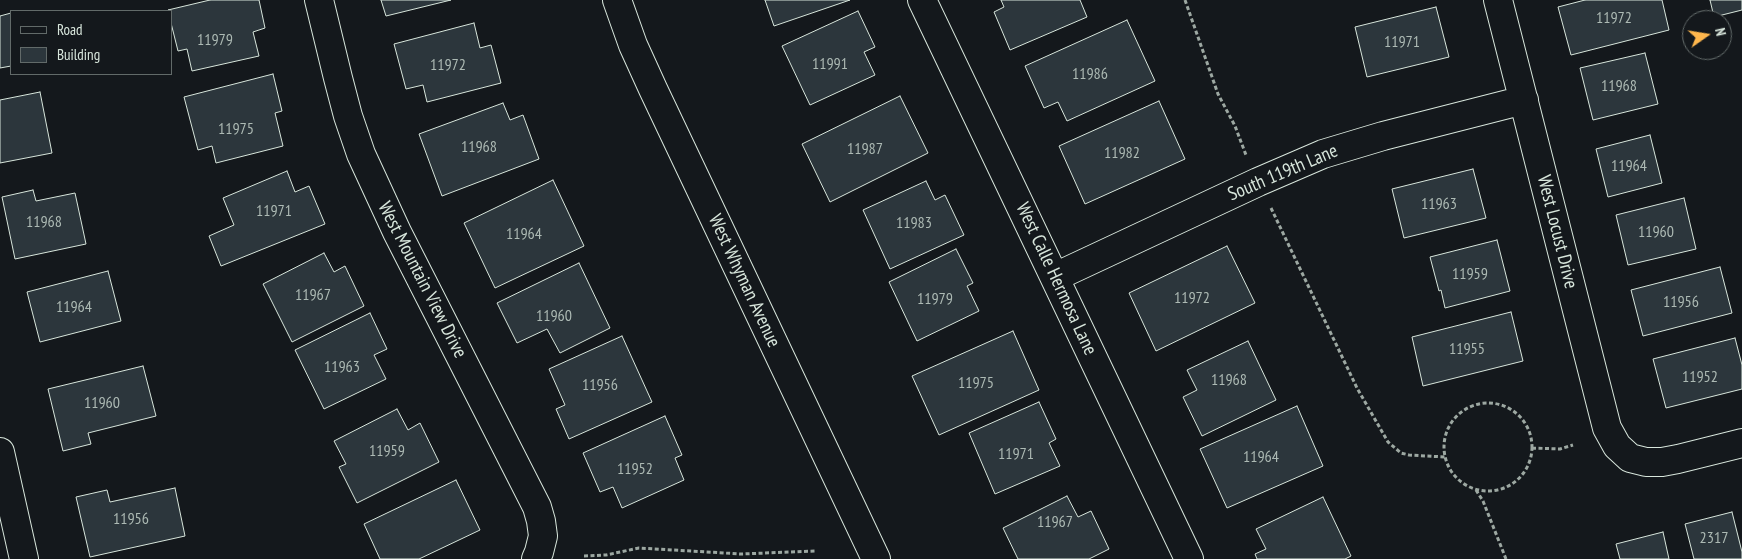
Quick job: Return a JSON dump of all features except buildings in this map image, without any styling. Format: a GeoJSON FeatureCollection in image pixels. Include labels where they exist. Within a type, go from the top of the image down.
{"type":"FeatureCollection","features":[{"type":"Feature","properties":{"kind":"street","name":"West Mountain View Drive"},"geometry":{"type":"LineString","coordinates":[[320,0],[340,87],[361,154],[397,232],[537,507],[541,521],[542,536],[538,555]]}},
{"type":"Feature","properties":{"kind":"street","name":"West Whyman Avenue"},"geometry":{"type":"LineString","coordinates":[[617,0],[633,45],[652,88],[876,559]]}},
{"type":"Feature","properties":{"kind":"street","name":"West Calle Hermosa Lane"},"geometry":{"type":"LineString","coordinates":[[922,0],[1188,559]]}},
{"type":"Feature","properties":{"kind":"street","name":"West Locust Drive"},"geometry":{"type":"LineString","coordinates":[[1498,0],[1602,410],[1617,446],[1630,458],[1646,462],[1662,462],[1742,444]]}},
{"type":"Feature","properties":{"kind":"street","name":"South 119th Lane"},"geometry":{"type":"LineString","coordinates":[[1055,277],[1258,182],[1323,154],[1353,144],[1524,100]]}},
{"type":"Feature","properties":{"kind":"street"},"geometry":{"type":"LineString","coordinates":[[0,452],[24,559]]}},
{"type":"Feature","properties":{"kind":"path"},"geometry":{"type":"LineString","coordinates":[[1185,0],[1218,94],[1238,134],[1258,182],[1357,388],[1384,436],[1394,448],[1401,452],[1421,456],[1446,457]]}},
{"type":"Feature","properties":{"kind":"path"},"geometry":{"type":"LineString","coordinates":[[1489,403],[1500,404],[1519,416],[1526,425],[1532,448],[1530,459],[1518,478],[1509,485],[1487,491],[1476,489],[1456,477],[1450,468],[1444,446],[1446,434],[1457,415],[1466,408],[1477,404],[1489,403]]}},
{"type":"Feature","properties":{"kind":"path"},"geometry":{"type":"LineString","coordinates":[[1532,448],[1560,449],[1573,446]]}},
{"type":"Feature","properties":{"kind":"path"},"geometry":{"type":"LineString","coordinates":[[1476,489],[1506,559]]}},
{"type":"Feature","properties":{"kind":"path"},"geometry":{"type":"LineString","coordinates":[[584,556],[606,555],[644,548],[741,554],[815,551]]}}]}
